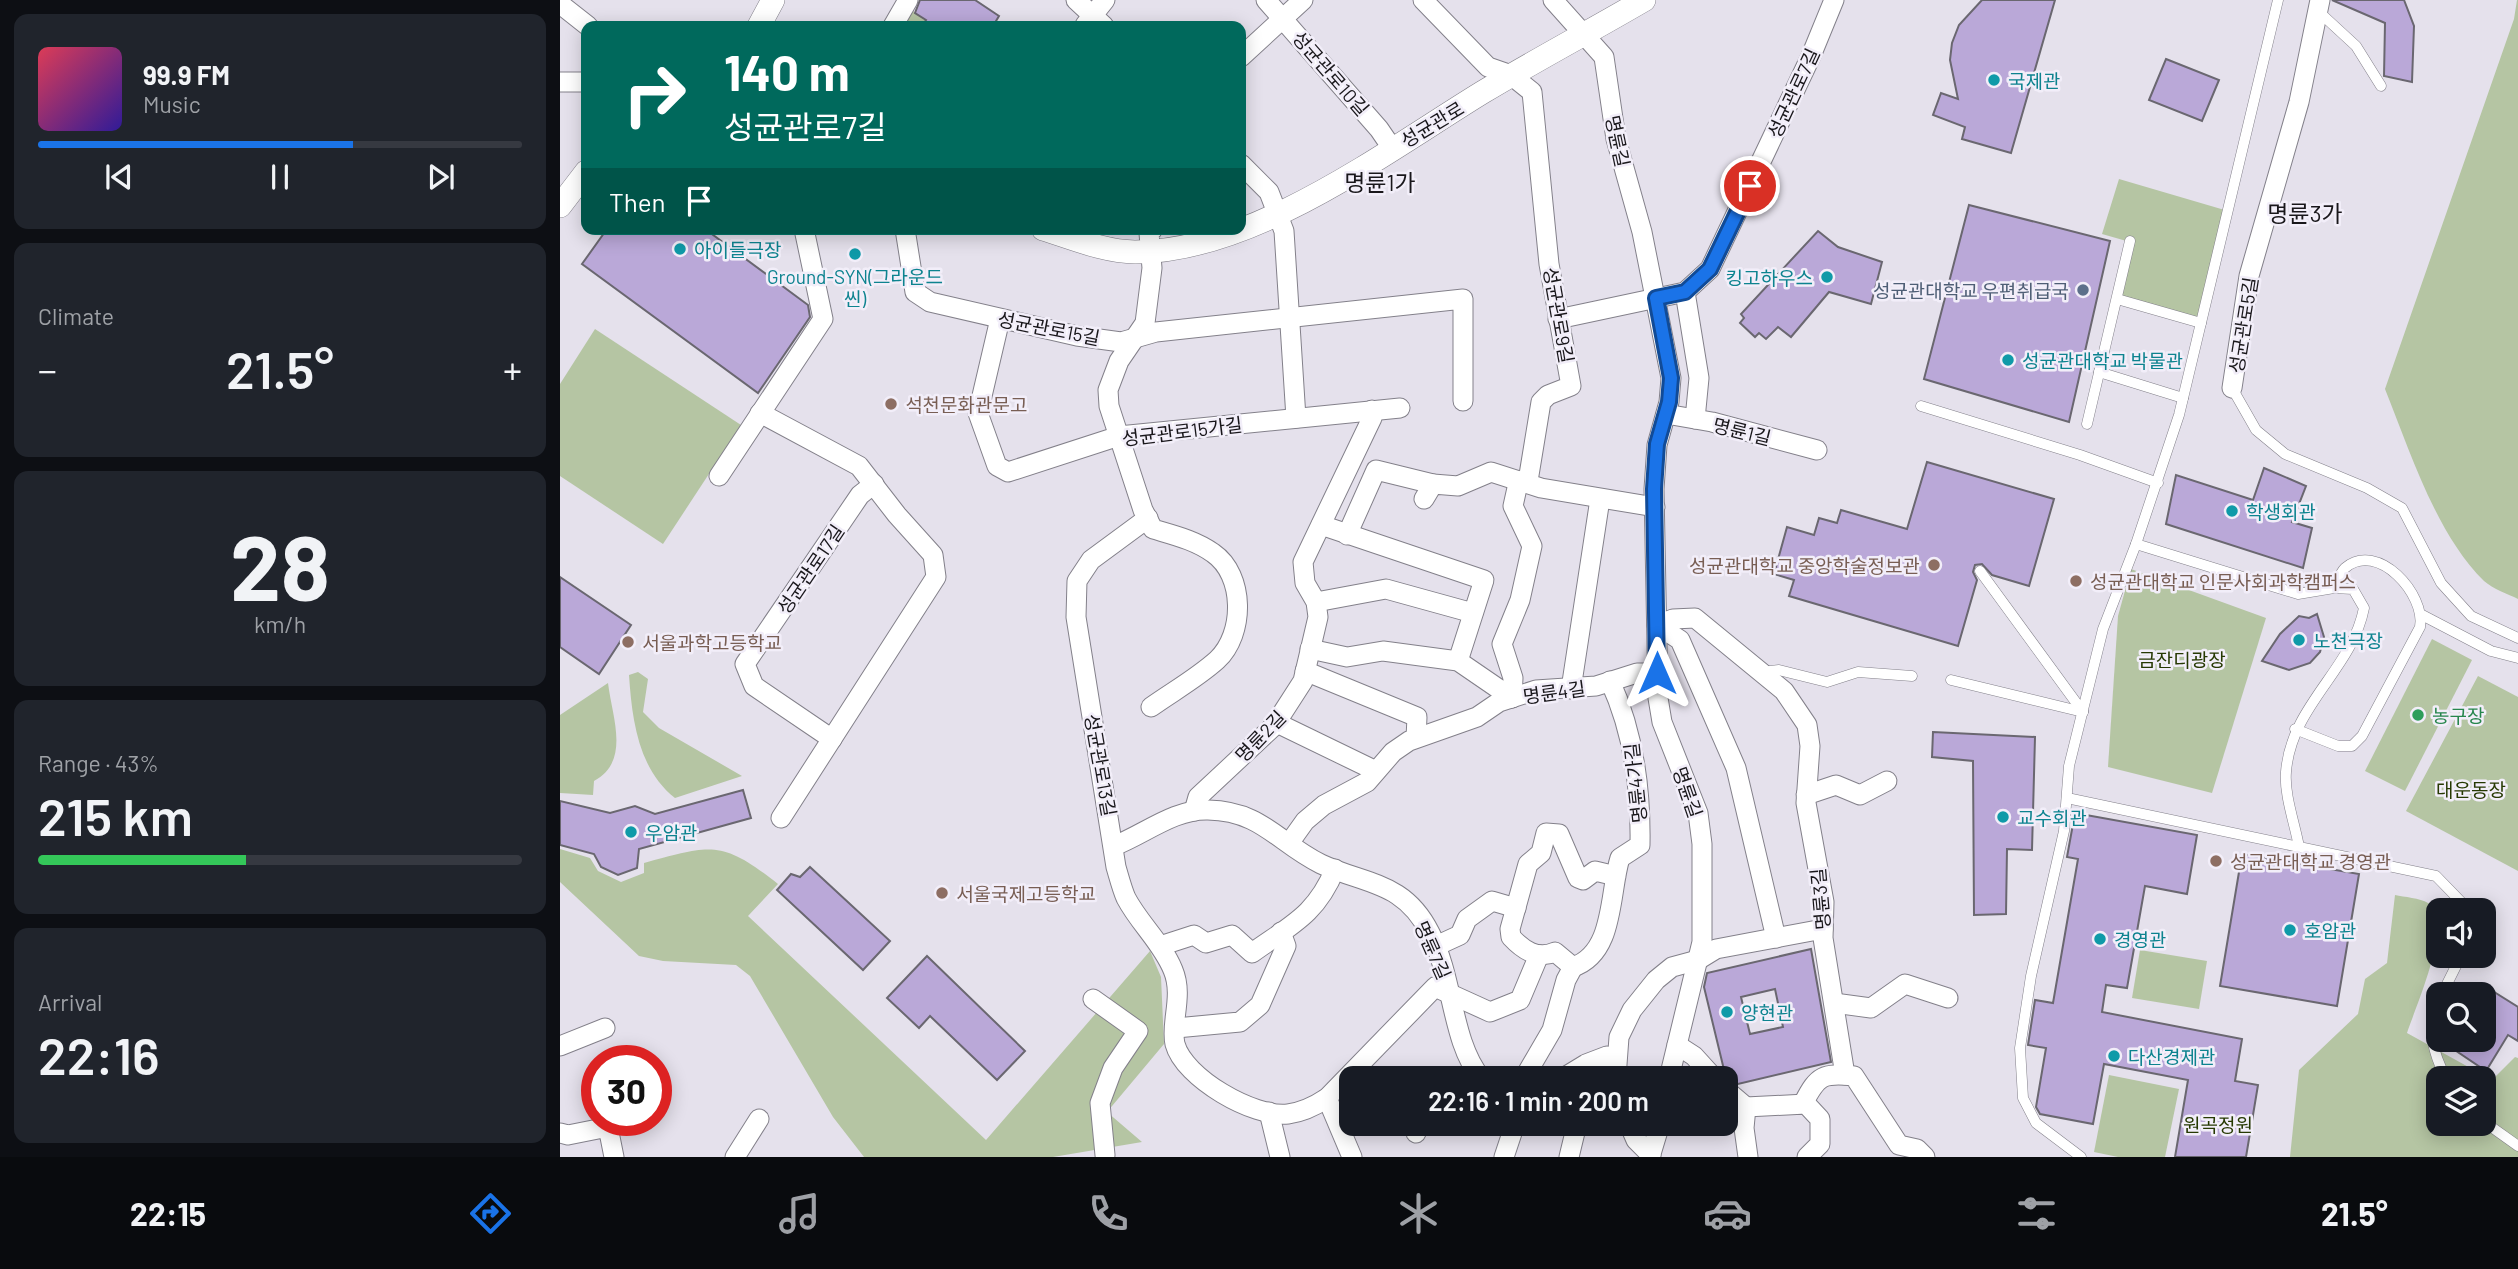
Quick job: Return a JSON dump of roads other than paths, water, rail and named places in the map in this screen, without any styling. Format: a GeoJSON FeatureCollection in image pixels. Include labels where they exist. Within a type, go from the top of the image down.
{"type":"FeatureCollection","features":[{"type":"Feature","properties":{"kind":"street"},"geometry":{"type":"LineString","coordinates":[[762,21],[774,0]]}},
{"type":"Feature","properties":{"kind":"street"},"geometry":{"type":"LineString","coordinates":[[896,21],[908,0]]}},
{"type":"Feature","properties":{"kind":"street"},"geometry":{"type":"LineString","coordinates":[[1076,0],[1096,17]]}},
{"type":"Feature","properties":{"kind":"street","name":"성균관로10길"},"geometry":{"type":"LineString","coordinates":[[1266,0],[1380,129],[1392,148]]}},
{"type":"Feature","properties":{"kind":"street"},"geometry":{"type":"LineString","coordinates":[[1246,52],[1303,0]]}},
{"type":"Feature","properties":{"kind":"street"},"geometry":{"type":"LineString","coordinates":[[1423,0],[1488,67],[1511,75]]}},
{"type":"Feature","properties":{"kind":"street","name":"명륜길"},"geometry":{"type":"LineString","coordinates":[[1553,0],[1604,57],[1616,139],[1642,232],[1671,378],[1666,414],[1657,444],[1657,673],[1661,722],[1698,813],[1702,844],[1702,942],[1672,1066]]}},
{"type":"Feature","properties":{"kind":"street","name":"성균관로"},"geometry":{"type":"LineString","coordinates":[[1246,227],[1278,213],[1644,0]]}},
{"type":"Feature","properties":{"kind":"street","name":"성균관로7길"},"geometry":{"type":"LineString","coordinates":[[1685,292],[1710,269],[1806,68],[1834,0]]}},
{"type":"Feature","properties":{"kind":"street"},"geometry":{"type":"LineString","coordinates":[[560,4],[582,21]]}},
{"type":"Feature","properties":{"kind":"street","name":"성균관로5길"},"geometry":{"type":"LineString","coordinates":[[2232,388],[2249,276],[2299,102],[2319,6]]}},
{"type":"Feature","properties":{"kind":"street","name":"성균관로9길"},"geometry":{"type":"LineString","coordinates":[[1511,75],[1532,92],[1549,264],[1571,386],[1548,395],[1541,402],[1529,475],[1517,488],[1513,506],[1532,546],[1520,600],[1502,644],[1513,678],[1512,698]]}},
{"type":"Feature","properties":{"kind":"street"},"geometry":{"type":"LineString","coordinates":[[560,82],[581,82]]}},
{"type":"Feature","properties":{"kind":"street"},"geometry":{"type":"LineString","coordinates":[[1246,169],[1269,192],[1283,231],[1296,418]]}},
{"type":"Feature","properties":{"kind":"street"},"geometry":{"type":"LineString","coordinates":[[560,206],[581,179]]}},
{"type":"Feature","properties":{"kind":"street"},"geometry":{"type":"LineString","coordinates":[[719,476],[823,319],[805,235]]}},
{"type":"Feature","properties":{"kind":"street","name":"성균관로15길"},"geometry":{"type":"LineString","coordinates":[[906,235],[915,292],[930,302],[1077,336],[1121,342],[1156,332],[1463,299],[1463,401]]}},
{"type":"Feature","properties":{"kind":"street","name":"성균관로"},"geometry":{"type":"LineString","coordinates":[[1078,235],[1119,251],[1151,240],[1220,238],[1227,235]]}},
{"type":"Feature","properties":{"kind":"street"},"geometry":{"type":"LineString","coordinates":[[1151,240],[1152,268],[1145,323],[1119,361],[1108,390],[1109,406],[1153,528],[1190,540],[1215,554],[1233,578],[1238,603],[1235,629],[1219,658],[1151,708]]}},
{"type":"Feature","properties":{"kind":"street"},"geometry":{"type":"LineString","coordinates":[[1558,319],[1685,292],[1699,378],[1695,419]]}},
{"type":"Feature","properties":{"kind":"street","name":"성균관로15가길"},"geometry":{"type":"LineString","coordinates":[[1000,318],[978,414],[997,466],[1008,472],[1119,436],[1400,408]]}},
{"type":"Feature","properties":{"kind":"street","name":"명륜2길"},"geometry":{"type":"LineString","coordinates":[[1194,811],[1198,797],[1277,723],[1303,681],[1318,617],[1316,602],[1305,583],[1303,562],[1372,418],[1373,410]]}},
{"type":"Feature","properties":{"kind":"street"},"geometry":{"type":"LineString","coordinates":[[760,412],[859,466],[897,515],[933,555],[936,577],[781,818]]}},
{"type":"Feature","properties":{"kind":"street","name":"명륜1길"},"geometry":{"type":"LineString","coordinates":[[1666,414],[1816,450]]}},
{"type":"Feature","properties":{"kind":"street"},"geometry":{"type":"LineString","coordinates":[[1347,535],[1376,470],[1429,491],[1458,486],[1491,472],[1600,499],[1655,507]]}},
{"type":"Feature","properties":{"kind":"street","name":"성균관로17길"},"geometry":{"type":"LineString","coordinates":[[832,739],[754,686],[745,664],[860,495],[874,484]]}},
{"type":"Feature","properties":{"kind":"street"},"geometry":{"type":"LineString","coordinates":[[1572,689],[1600,499]]}},
{"type":"Feature","properties":{"kind":"street","name":"성균관로13길"},"geometry":{"type":"LineString","coordinates":[[1148,519],[1091,560],[1077,581],[1076,617],[1116,867],[1126,898],[1160,946],[1178,981],[1175,1044],[1192,1071],[1220,1093],[1269,1112],[1286,1114],[1313,1108],[1327,1098]]}},
{"type":"Feature","properties":{"kind":"street"},"geometry":{"type":"LineString","coordinates":[[1321,525],[1484,580],[1458,661]]}},
{"type":"Feature","properties":{"kind":"street"},"geometry":{"type":"LineString","coordinates":[[1316,602],[1386,589],[1474,613]]}},
{"type":"Feature","properties":{"kind":"street","name":"명륜3길"},"geometry":{"type":"LineString","coordinates":[[1657,625],[1673,619],[1696,618],[1784,691],[1807,725],[1810,746],[1807,794],[1824,902],[1823,929],[1845,1075]]}},
{"type":"Feature","properties":{"kind":"street"},"geometry":{"type":"LineString","coordinates":[[1657,625],[1680,640],[1736,768],[1776,938]]}},
{"type":"Feature","properties":{"kind":"street"},"geometry":{"type":"LineString","coordinates":[[1310,649],[1347,657],[1383,651],[1458,661],[1512,698]]}},
{"type":"Feature","properties":{"kind":"street"},"geometry":{"type":"LineString","coordinates":[[1305,671],[1417,717],[1416,738]]}},
{"type":"Feature","properties":{"kind":"street","name":"명륜4길"},"geometry":{"type":"LineString","coordinates":[[1290,842],[1305,821],[1324,805],[1367,782],[1393,752],[1416,738],[1477,717],[1499,702],[1536,690],[1572,689],[1637,673],[1657,673]]}},
{"type":"Feature","properties":{"kind":"street","name":"명륜4가길"},"geometry":{"type":"LineString","coordinates":[[1573,967],[1586,962],[1599,948],[1614,898],[1620,858],[1640,845],[1641,809],[1634,748],[1610,681]]}},
{"type":"Feature","properties":{"kind":"street"},"geometry":{"type":"LineString","coordinates":[[1277,723],[1376,771]]}},
{"type":"Feature","properties":{"kind":"street"},"geometry":{"type":"LineString","coordinates":[[1807,794],[1836,785],[1860,794],[1887,781]]}},
{"type":"Feature","properties":{"kind":"street","name":"명륜7길"},"geometry":{"type":"LineString","coordinates":[[1114,846],[1181,813],[1207,809],[1246,815],[1320,863],[1388,888],[1413,908],[1436,946],[1447,973],[1460,1038],[1474,1066]]}},
{"type":"Feature","properties":{"kind":"street"},"geometry":{"type":"LineString","coordinates":[[1531,1066],[1552,1030],[1566,980],[1573,967],[1555,952],[1546,956],[1539,955],[1519,946],[1511,937],[1510,929],[1528,864],[1541,853],[1546,833],[1559,834],[1577,878],[1583,880],[1595,871],[1616,876]]}},
{"type":"Feature","properties":{"kind":"street"},"geometry":{"type":"LineString","coordinates":[[1160,946],[1194,935],[1206,943],[1232,935],[1252,953],[1314,909],[1326,892],[1335,869]]}},
{"type":"Feature","properties":{"kind":"street"},"geometry":{"type":"LineString","coordinates":[[1436,946],[1460,935],[1467,919],[1492,901],[1516,908]]}},
{"type":"Feature","properties":{"kind":"street"},"geometry":{"type":"LineString","coordinates":[[1602,1066],[1612,1054],[1632,1010],[1656,981],[1672,968],[1698,960],[1716,949],[1823,929]]}},
{"type":"Feature","properties":{"kind":"street"},"geometry":{"type":"LineString","coordinates":[[1176,1028],[1240,1022],[1260,1005],[1286,946],[1281,932]]}},
{"type":"Feature","properties":{"kind":"street"},"geometry":{"type":"LineString","coordinates":[[1352,1157],[1327,1098],[1434,987],[1490,1012],[1520,1000],[1539,955]]}},
{"type":"Feature","properties":{"kind":"street"},"geometry":{"type":"LineString","coordinates":[[1833,1003],[1871,1008],[1905,984],[1948,998]]}},
{"type":"Feature","properties":{"kind":"street"},"geometry":{"type":"LineString","coordinates":[[1093,999],[1138,1031],[1112,1068],[1100,1103],[1105,1155]]}},
{"type":"Feature","properties":{"kind":"street"},"geometry":{"type":"LineString","coordinates":[[560,1046],[606,1028]]}},
{"type":"Feature","properties":{"kind":"street"},"geometry":{"type":"LineString","coordinates":[[1677,1045],[1703,1066]]}},
{"type":"Feature","properties":{"kind":"street"},"geometry":{"type":"LineString","coordinates":[[1583,1066],[1612,1054]]}},
{"type":"Feature","properties":{"kind":"street"},"geometry":{"type":"LineString","coordinates":[[1612,1054],[1614,1066]]}},
{"type":"Feature","properties":{"kind":"street"},"geometry":{"type":"LineString","coordinates":[[1804,1102],[1815,1081],[1829,1074],[1854,1076],[1899,1145],[1917,1149],[1925,1157]]}},
{"type":"Feature","properties":{"kind":"street"},"geometry":{"type":"LineString","coordinates":[[1738,1100],[1746,1107],[1804,1102]]}},
{"type":"Feature","properties":{"kind":"street"},"geometry":{"type":"LineString","coordinates":[[1804,1102],[1820,1119],[1820,1144],[1807,1157]]}},
{"type":"Feature","properties":{"kind":"street"},"geometry":{"type":"LineString","coordinates":[[1746,1107],[1744,1128],[1748,1157]]}},
{"type":"Feature","properties":{"kind":"street"},"geometry":{"type":"LineString","coordinates":[[1269,1112],[1280,1157]]}},
{"type":"Feature","properties":{"kind":"street"},"geometry":{"type":"LineString","coordinates":[[735,1157],[759,1119]]}},
{"type":"Feature","properties":{"kind":"street"},"geometry":{"type":"LineString","coordinates":[[560,1133],[568,1135],[603,1128],[608,1132],[614,1157]]}},
{"type":"Feature","properties":{"kind":"street"},"geometry":{"type":"LineString","coordinates":[[1504,1157],[1512,1136]]}},
{"type":"Feature","properties":{"kind":"street"},"geometry":{"type":"LineString","coordinates":[[1569,1157],[1574,1136]]}},
{"type":"Feature","properties":{"kind":"street"},"geometry":{"type":"LineString","coordinates":[[1634,1136],[1651,1156]]}},
{"type":"Feature","properties":{"kind":"street"},"geometry":{"type":"LineString","coordinates":[[1651,1156],[1657,1136]]}},
{"type":"Feature","properties":{"kind":"lane"},"geometry":{"type":"LineString","coordinates":[[2081,1157],[2036,1123],[2023,1098],[2020,1048],[2031,976],[2064,831],[2069,766],[2102,629],[2158,483],[2183,398],[2278,0]]}},
{"type":"Feature","properties":{"kind":"lane"},"geometry":{"type":"LineString","coordinates":[[2319,6],[2356,46],[2381,86]]}},
{"type":"Feature","properties":{"kind":"lane"},"geometry":{"type":"LineString","coordinates":[[2087,424],[2130,242]]}},
{"type":"Feature","properties":{"kind":"lane"},"geometry":{"type":"LineString","coordinates":[[2117,299],[2201,323]]}},
{"type":"Feature","properties":{"kind":"lane"},"geometry":{"type":"LineString","coordinates":[[2099,372],[2183,398]]}},
{"type":"Feature","properties":{"kind":"lane","name":"성균관로5길"},"geometry":{"type":"LineString","coordinates":[[2232,388],[2256,430],[2285,454],[2367,488],[2402,508],[2441,583],[2472,616],[2518,639]]}},
{"type":"Feature","properties":{"kind":"lane"},"geometry":{"type":"LineString","coordinates":[[1921,406],[2158,483]]}},
{"type":"Feature","properties":{"kind":"lane"},"geometry":{"type":"LineString","coordinates":[[2136,544],[2298,594],[2334,588],[2353,589],[2364,608],[2360,630],[2295,729],[2285,774],[2299,847]]}},
{"type":"Feature","properties":{"kind":"lane"},"geometry":{"type":"LineString","coordinates":[[2295,729],[2338,746],[2352,746],[2362,736],[2420,627],[2422,615],[2416,598],[2405,583],[2384,566],[2370,560],[2358,561],[2343,569],[2334,588]]}},
{"type":"Feature","properties":{"kind":"lane"},"geometry":{"type":"LineString","coordinates":[[1980,571],[2082,712]]}},
{"type":"Feature","properties":{"kind":"lane"},"geometry":{"type":"LineString","coordinates":[[2422,615],[2483,647],[2518,658]]}},
{"type":"Feature","properties":{"kind":"lane"},"geometry":{"type":"LineString","coordinates":[[1762,672],[1779,670],[1826,682],[1858,672],[1912,676]]}},
{"type":"Feature","properties":{"kind":"lane"},"geometry":{"type":"LineString","coordinates":[[1951,680],[2082,712]]}},
{"type":"Feature","properties":{"kind":"lane"},"geometry":{"type":"LineString","coordinates":[[2067,798],[2436,876],[2457,898]]}},
{"type":"Feature","properties":{"kind":"lane"},"geometry":{"type":"LineString","coordinates":[[2496,1130],[2518,1146]]}},
{"type":"Feature","properties":{"kind":"place","name":"국제관"},"geometry":{"type":"Point","coordinates":[1994,80]}},
{"type":"Feature","properties":{"kind":"place","name":"아이들극장"},"geometry":{"type":"Point","coordinates":[680,249]}},
{"type":"Feature","properties":{"kind":"place","name":"Ground-SYN(그라운드 씬)"},"geometry":{"type":"Point","coordinates":[855,254]}},
{"type":"Feature","properties":{"kind":"place","name":"킹고하우스"},"geometry":{"type":"Point","coordinates":[1827,277]}},
{"type":"Feature","properties":{"kind":"place","name":"성균관대학교 우편취급국"},"geometry":{"type":"Point","coordinates":[2083,290]}},
{"type":"Feature","properties":{"kind":"place","name":"성균관대학교 박물관"},"geometry":{"type":"Point","coordinates":[2008,360]}},
{"type":"Feature","properties":{"kind":"place","name":"석천문화관문고"},"geometry":{"type":"Point","coordinates":[891,404]}},
{"type":"Feature","properties":{"kind":"place","name":"학생회관"},"geometry":{"type":"Point","coordinates":[2232,511]}},
{"type":"Feature","properties":{"kind":"place","name":"성균관대학교 중앙학술정보관"},"geometry":{"type":"Point","coordinates":[1934,565]}},
{"type":"Feature","properties":{"kind":"place","name":"성균관대학교 인문사회과학캠퍼스"},"geometry":{"type":"Point","coordinates":[2076,581]}},
{"type":"Feature","properties":{"kind":"place","name":"노천극장"},"geometry":{"type":"Point","coordinates":[2299,640]}},
{"type":"Feature","properties":{"kind":"place","name":"서울과학고등학교"},"geometry":{"type":"Point","coordinates":[628,642]}},
{"type":"Feature","properties":{"kind":"place","name":"농구장"},"geometry":{"type":"Point","coordinates":[2418,715]}},
{"type":"Feature","properties":{"kind":"place","name":"교수회관"},"geometry":{"type":"Point","coordinates":[2003,817]}},
{"type":"Feature","properties":{"kind":"place","name":"우암관"},"geometry":{"type":"Point","coordinates":[631,832]}},
{"type":"Feature","properties":{"kind":"place","name":"성균관대학교 경영관"},"geometry":{"type":"Point","coordinates":[2216,861]}},
{"type":"Feature","properties":{"kind":"place","name":"서울국제고등학교"},"geometry":{"type":"Point","coordinates":[942,893]}},
{"type":"Feature","properties":{"kind":"place","name":"호암관"},"geometry":{"type":"Point","coordinates":[2290,930]}},
{"type":"Feature","properties":{"kind":"place","name":"경영관"},"geometry":{"type":"Point","coordinates":[2100,939]}},
{"type":"Feature","properties":{"kind":"place","name":"양현관"},"geometry":{"type":"Point","coordinates":[1727,1012]}},
{"type":"Feature","properties":{"kind":"place","name":"다산경제관"},"geometry":{"type":"Point","coordinates":[2114,1056]}},
{"type":"Feature","properties":{"kind":"district","name":"명륜1가"},"geometry":{"type":"Point","coordinates":[1380,182]}},
{"type":"Feature","properties":{"kind":"district","name":"명륜3가"},"geometry":{"type":"Point","coordinates":[2305,213]}},
{"type":"Feature","properties":{"kind":"park label","name":"금잔디광장"},"geometry":{"type":"Point","coordinates":[2182,659]}},
{"type":"Feature","properties":{"kind":"park label","name":"대운동장"},"geometry":{"type":"Point","coordinates":[2471,789]}},
{"type":"Feature","properties":{"kind":"park label","name":"원곡정원"},"geometry":{"type":"Point","coordinates":[2218,1124]}}]}
